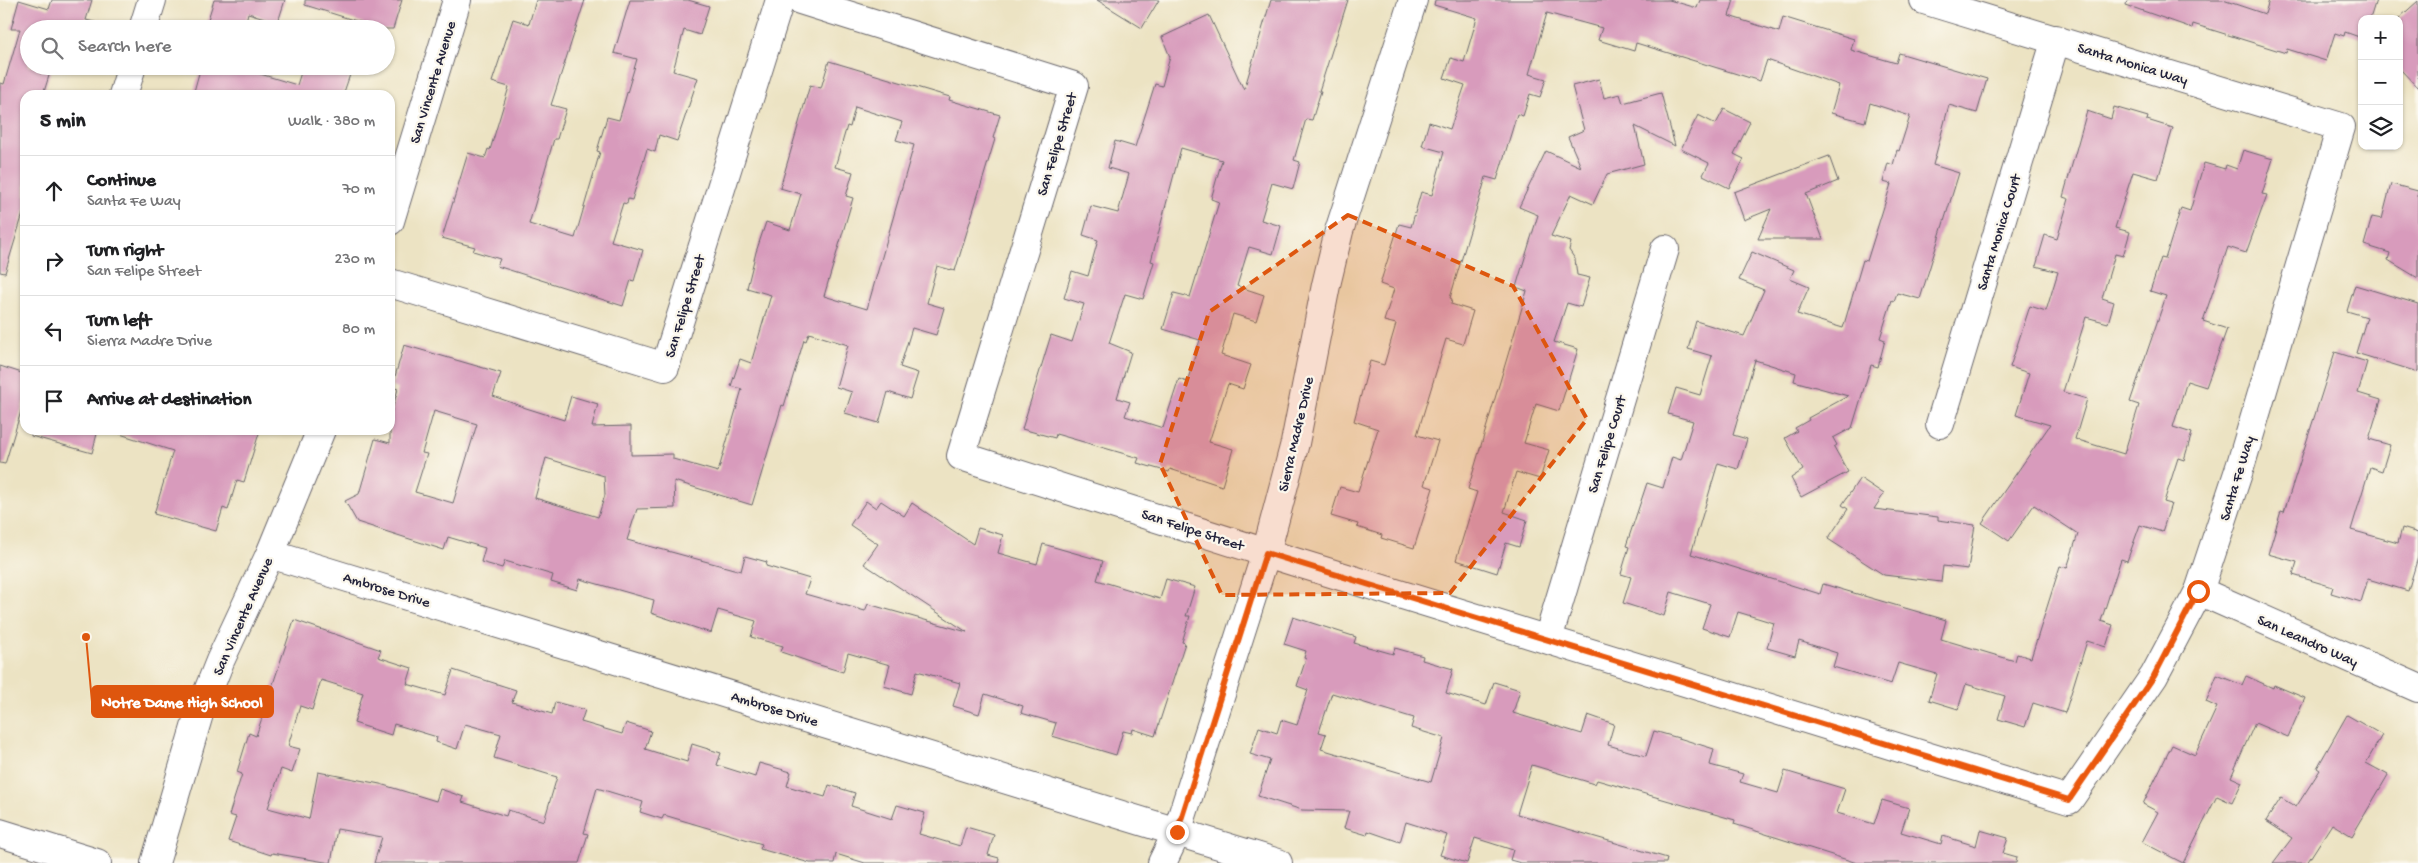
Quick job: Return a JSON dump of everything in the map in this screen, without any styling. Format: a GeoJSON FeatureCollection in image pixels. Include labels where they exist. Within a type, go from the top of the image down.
{"type":"FeatureCollection","features":[{"type":"Feature","properties":{"kind":"street"},"geometry":{"type":"LineString","coordinates":[[146,20],[152,0]]}},
{"type":"Feature","properties":{"kind":"street","name":"San Vincente Avenue"},"geometry":{"type":"LineString","coordinates":[[395,205],[457,0]]}},
{"type":"Feature","properties":{"kind":"street","name":"San Felipe Street"},"geometry":{"type":"LineString","coordinates":[[395,285],[665,367],[780,0]]}},
{"type":"Feature","properties":{"kind":"street","name":"San Felipe Street"},"geometry":{"type":"LineString","coordinates":[[800,0],[1074,86],[961,456],[1266,553],[2069,800]]}},
{"type":"Feature","properties":{"kind":"street","name":"Sierra Madre Drive"},"geometry":{"type":"LineString","coordinates":[[1162,863],[1177,832],[1266,553],[1297,435],[1326,285],[1339,231],[1413,0]]}},
{"type":"Feature","properties":{"kind":"street","name":"Santa Monica Way"},"geometry":{"type":"LineString","coordinates":[[1924,0],[2341,128]]}},
{"type":"Feature","properties":{"kind":"street","name":"Santa Monica Court"},"geometry":{"type":"LineString","coordinates":[[1940,424],[2056,39]]}},
{"type":"Feature","properties":{"kind":"street"},"geometry":{"type":"LineString","coordinates":[[125,90],[129,75]]}},
{"type":"Feature","properties":{"kind":"street","name":"Santa Fe Way"},"geometry":{"type":"LineString","coordinates":[[2069,800],[2154,676],[2198,591],[2241,464],[2341,128]]}},
{"type":"Feature","properties":{"kind":"street","name":"San Felipe Court"},"geometry":{"type":"LineString","coordinates":[[1548,639],[1665,249]]}},
{"type":"Feature","properties":{"kind":"street","name":"San Vincente Avenue"},"geometry":{"type":"LineString","coordinates":[[155,863],[199,714],[220,661],[270,554],[319,435]]}},
{"type":"Feature","properties":{"kind":"street","name":"Ambrose Drive"},"geometry":{"type":"LineString","coordinates":[[270,554],[1278,863]]}},
{"type":"Feature","properties":{"kind":"street","name":"San Leandro Way"},"geometry":{"type":"LineString","coordinates":[[2198,591],[2418,688]]}},
{"type":"Feature","properties":{"kind":"street"},"geometry":{"type":"LineString","coordinates":[[0,833],[97,863]]}},
{"type":"Feature","properties":{"kind":"highlighted area"},"geometry":{"type":"Polygon","coordinates":[[[1348,215],[1513,286],[1587,419],[1450,593],[1222,595],[1160,464],[1209,312],[1348,215]]]}},
{"type":"Feature","properties":{"kind":"building"},"geometry":{"type":"Polygon","coordinates":[[[19,0],[49,9],[52,0],[92,0],[86,20],[20,20],[20,29],[11,29],[19,0]]]}},
{"type":"Feature","properties":{"kind":"building"},"geometry":{"type":"Polygon","coordinates":[[[214,0],[285,0],[279,20],[271,20],[248,13],[246,20],[208,20],[214,0]]]}},
{"type":"Feature","properties":{"kind":"building"},"geometry":{"type":"Polygon","coordinates":[[[305,0],[402,0],[395,23],[395,20],[353,20],[305,5],[305,0]]]}},
{"type":"Feature","properties":{"kind":"building"},"geometry":{"type":"Polygon","coordinates":[[[536,0],[585,0],[551,105],[566,109],[557,139],[554,139],[529,224],[575,238],[600,152],[597,151],[607,117],[619,120],[637,59],[614,53],[630,0],[688,0],[709,6],[700,35],[684,30],[673,71],[698,78],[677,141],[659,135],[655,152],[647,149],[632,200],[628,199],[627,204],[623,203],[611,241],[643,250],[634,281],[631,280],[623,306],[497,266],[500,259],[473,251],[475,247],[442,238],[468,153],[485,158],[488,149],[490,150],[509,87],[492,82],[513,19],[529,24],[536,0]]]}},
{"type":"Feature","properties":{"kind":"building"},"geometry":{"type":"Polygon","coordinates":[[[1097,0],[1159,0],[1142,28],[1097,0]]]}},
{"type":"Feature","properties":{"kind":"building"},"geometry":{"type":"Polygon","coordinates":[[[1271,0],[1348,0],[1319,91],[1321,91],[1312,120],[1306,119],[1294,160],[1300,162],[1293,189],[1272,183],[1261,220],[1281,226],[1273,254],[1249,247],[1237,286],[1264,295],[1256,321],[1233,314],[1221,355],[1251,365],[1243,389],[1228,384],[1209,442],[1233,449],[1222,486],[1170,469],[1169,472],[1137,463],[1139,458],[1056,434],[1055,438],[1022,429],[1051,335],[1072,342],[1084,304],[1064,298],[1072,271],[1088,276],[1098,240],[1083,235],[1091,206],[1118,213],[1129,174],[1108,168],[1115,141],[1135,147],[1155,84],[1162,86],[1170,57],[1162,37],[1209,15],[1244,90],[1271,0]],[[1181,148],[1151,261],[1154,262],[1143,299],[1125,294],[1109,343],[1131,352],[1117,398],[1130,402],[1125,416],[1163,428],[1179,379],[1187,382],[1200,340],[1163,329],[1174,293],[1190,297],[1219,202],[1211,199],[1222,160],[1181,148]]]}},
{"type":"Feature","properties":{"kind":"building"},"geometry":{"type":"Polygon","coordinates":[[[1435,0],[1669,0],[1697,8],[1700,0],[1734,0],[1729,16],[1779,32],[1783,17],[1854,39],[1851,50],[1896,63],[1899,53],[1987,79],[1977,113],[1949,105],[1933,165],[1959,173],[1920,299],[1897,293],[1894,301],[1892,300],[1880,338],[1885,340],[1878,367],[1871,365],[1852,428],[1833,438],[1837,445],[1834,447],[1848,472],[1801,497],[1791,478],[1803,470],[1785,438],[1797,431],[1795,428],[1809,420],[1808,418],[1848,396],[1794,381],[1796,373],[1755,360],[1733,435],[1747,439],[1738,469],[1718,463],[1691,554],[1820,594],[1823,584],[1946,620],[1941,639],[2015,661],[2017,654],[2031,658],[2060,566],[2067,568],[2078,534],[2034,505],[2009,541],[1982,523],[2050,425],[2016,415],[2029,373],[2010,367],[2030,306],[2046,311],[2058,272],[2036,266],[2045,235],[2057,239],[2069,199],[2063,197],[2087,111],[2111,119],[2114,107],[2148,117],[2147,120],[2173,128],[2158,179],[2133,172],[2115,228],[2130,232],[2123,256],[2115,254],[2102,298],[2114,302],[2108,323],[2086,317],[2063,392],[2087,399],[2075,439],[2124,454],[2139,405],[2130,402],[2166,296],[2150,291],[2161,258],[2165,259],[2181,208],[2190,211],[2204,163],[2225,169],[2226,165],[2237,169],[2243,150],[2273,159],[2262,194],[2267,195],[2246,253],[2228,247],[2203,321],[2227,329],[2206,387],[2187,381],[2173,427],[2192,433],[2184,460],[2178,458],[2164,502],[2171,504],[2162,532],[2140,525],[2127,561],[2121,559],[2101,621],[2113,625],[2106,647],[2087,641],[2065,713],[2033,703],[2025,727],[1998,719],[2005,696],[1966,684],[1958,709],[1929,700],[1937,674],[1898,663],[1891,684],[1833,667],[1837,653],[1799,641],[1795,656],[1767,648],[1774,623],[1738,612],[1730,637],[1702,628],[1710,604],[1671,592],[1664,616],[1623,603],[1631,577],[1621,574],[1629,547],[1626,546],[1647,483],[1663,488],[1672,457],[1681,460],[1693,421],[1668,414],[1676,388],[1700,395],[1712,356],[1688,349],[1696,321],[1744,336],[1764,290],[1739,280],[1752,252],[1794,270],[1790,279],[1809,287],[1797,314],[1843,328],[1863,260],[1867,261],[1891,184],[1883,182],[1888,163],[1893,165],[1910,116],[1870,103],[1865,122],[1831,113],[1839,85],[1767,60],[1760,81],[1636,43],[1634,51],[1598,40],[1602,28],[1547,13],[1529,74],[1546,79],[1540,97],[1530,94],[1523,116],[1517,114],[1497,180],[1486,177],[1450,298],[1452,299],[1451,304],[1473,311],[1463,344],[1446,339],[1417,435],[1438,441],[1424,485],[1433,488],[1414,548],[1381,538],[1382,535],[1357,527],[1358,524],[1331,516],[1340,487],[1358,492],[1378,429],[1354,421],[1370,361],[1384,365],[1396,324],[1384,321],[1394,289],[1380,284],[1399,224],[1411,227],[1421,192],[1432,195],[1444,152],[1422,146],[1429,122],[1450,129],[1465,85],[1444,78],[1451,58],[1464,62],[1477,18],[1434,5],[1435,0]]]}},
{"type":"Feature","properties":{"kind":"building"},"geometry":{"type":"Polygon","coordinates":[[[2127,0],[2223,0],[2265,14],[2269,0],[2376,0],[2371,15],[2358,15],[2358,37],[2345,32],[2344,36],[2335,33],[2326,61],[2287,49],[2286,53],[2193,24],[2192,28],[2126,5],[2127,0]]]}},
{"type":"Feature","properties":{"kind":"building"},"geometry":{"type":"Polygon","coordinates":[[[2418,1],[2418,88],[2403,72],[2402,15],[2418,1]]]}},
{"type":"Feature","properties":{"kind":"building"},"geometry":{"type":"Polygon","coordinates":[[[20,29],[20,75],[49,75],[45,90],[20,90],[20,224],[5,273],[0,272],[0,83],[4,84],[20,29]]]}},
{"type":"Feature","properties":{"kind":"building"},"geometry":{"type":"Polygon","coordinates":[[[829,61],[950,97],[949,100],[1000,115],[993,138],[995,139],[955,271],[937,266],[927,303],[944,308],[936,335],[912,328],[900,367],[918,373],[910,399],[888,392],[879,423],[845,413],[852,392],[836,387],[848,345],[809,333],[806,341],[804,340],[784,406],[782,405],[752,505],[674,481],[675,508],[637,509],[627,540],[741,571],[745,556],[767,562],[766,566],[810,579],[805,594],[865,611],[868,604],[967,632],[864,564],[878,544],[850,525],[866,501],[876,508],[881,501],[904,516],[912,503],[973,544],[978,528],[1003,535],[998,553],[1037,564],[1043,544],[1103,561],[1097,580],[1160,599],[1166,579],[1195,587],[1186,616],[1190,616],[1182,642],[1185,643],[1155,736],[1133,729],[1132,733],[1123,731],[1116,755],[1052,736],[1056,723],[1021,713],[1023,706],[985,694],[979,714],[953,706],[960,683],[917,671],[911,694],[884,686],[890,665],[848,653],[843,672],[816,664],[781,652],[783,646],[751,637],[756,621],[718,610],[711,633],[651,613],[654,600],[580,579],[577,590],[551,582],[553,575],[505,561],[502,568],[481,562],[485,548],[448,537],[444,550],[357,522],[345,501],[359,494],[375,439],[390,443],[390,435],[395,435],[395,400],[398,389],[395,388],[395,376],[404,345],[501,373],[493,396],[564,420],[571,396],[598,404],[592,427],[631,426],[631,455],[673,454],[673,459],[718,472],[742,389],[731,386],[740,359],[751,363],[771,295],[747,288],[756,252],[766,222],[790,230],[801,194],[780,188],[810,85],[821,88],[829,61]],[[855,107],[850,127],[847,126],[835,167],[853,172],[846,196],[853,198],[824,296],[867,309],[914,145],[896,140],[902,122],[855,107]],[[434,411],[422,453],[427,454],[415,492],[453,503],[477,424],[434,411]],[[546,458],[535,498],[598,517],[605,495],[604,476],[546,458]]]}},
{"type":"Feature","properties":{"kind":"building"},"geometry":{"type":"Polygon","coordinates":[[[199,75],[264,75],[297,85],[300,75],[350,75],[345,90],[194,90],[199,75]]]}},
{"type":"Feature","properties":{"kind":"building"},"geometry":{"type":"Polygon","coordinates":[[[1599,79],[1604,98],[1620,94],[1623,103],[1661,93],[1675,146],[1635,126],[1644,164],[1607,174],[1593,204],[1571,194],[1551,236],[1571,242],[1569,250],[1575,259],[1577,275],[1590,278],[1581,307],[1567,303],[1554,342],[1578,349],[1559,411],[1536,404],[1524,443],[1549,450],[1540,479],[1516,472],[1504,512],[1527,520],[1519,547],[1506,543],[1497,573],[1456,560],[1477,492],[1468,489],[1527,291],[1516,287],[1538,215],[1519,207],[1546,151],[1581,167],[1568,137],[1584,130],[1572,86],[1599,79]]]}},
{"type":"Feature","properties":{"kind":"building"},"geometry":{"type":"Polygon","coordinates":[[[1724,109],[1750,122],[1734,154],[1744,159],[1729,188],[1703,175],[1709,163],[1681,149],[1698,115],[1716,124],[1724,109]]]}},
{"type":"Feature","properties":{"kind":"building"},"geometry":{"type":"Polygon","coordinates":[[[1829,156],[1838,181],[1806,194],[1823,239],[1758,239],[1771,209],[1744,220],[1734,192],[1829,156]]]}},
{"type":"Feature","properties":{"kind":"building"},"geometry":{"type":"Polygon","coordinates":[[[2391,184],[2418,191],[2418,278],[2388,260],[2390,253],[2364,245],[2372,217],[2382,219],[2391,184]]]}},
{"type":"Feature","properties":{"kind":"building"},"geometry":{"type":"Polygon","coordinates":[[[2355,285],[2418,304],[2418,372],[2356,353],[2367,317],[2347,311],[2355,285]]]}},
{"type":"Feature","properties":{"kind":"building"},"geometry":{"type":"Polygon","coordinates":[[[2335,352],[2367,362],[2358,393],[2381,400],[2369,439],[2390,445],[2382,471],[2370,467],[2351,530],[2398,543],[2402,528],[2418,533],[2418,557],[2408,591],[2368,579],[2361,602],[2331,593],[2333,587],[2293,575],[2297,562],[2268,554],[2281,511],[2284,512],[2335,352]]]}},
{"type":"Feature","properties":{"kind":"building"},"geometry":{"type":"Polygon","coordinates":[[[0,366],[20,372],[20,414],[5,464],[0,463],[0,366]]]}},
{"type":"Feature","properties":{"kind":"building"},"geometry":{"type":"Polygon","coordinates":[[[31,435],[97,435],[92,453],[31,435]]]}},
{"type":"Feature","properties":{"kind":"building"},"geometry":{"type":"Polygon","coordinates":[[[123,435],[258,435],[244,482],[237,480],[228,510],[223,508],[216,531],[154,514],[173,451],[123,435]]]}},
{"type":"Feature","properties":{"kind":"building"},"geometry":{"type":"Polygon","coordinates":[[[1860,478],[1884,494],[1874,509],[1938,517],[1938,520],[1975,525],[1968,569],[1943,566],[1941,582],[1884,575],[1828,539],[1848,509],[1842,505],[1860,478]]]}},
{"type":"Feature","properties":{"kind":"building"},"geometry":{"type":"Polygon","coordinates":[[[1293,617],[1356,637],[1354,643],[1393,654],[1395,648],[1423,656],[1422,660],[1453,669],[1446,693],[1486,705],[1494,682],[1520,690],[1513,713],[1582,734],[1588,715],[1614,724],[1608,745],[1646,756],[1654,731],[1682,739],[1714,749],[1710,765],[1743,774],[1740,782],[1778,793],[1785,771],[1845,789],[1837,813],[1874,824],[1882,800],[1909,808],[1901,832],[1941,844],[1943,836],[1976,846],[1980,830],[2008,838],[2003,853],[2017,857],[2016,863],[1857,863],[1734,824],[1735,820],[1597,780],[1595,784],[1532,765],[1517,814],[1667,858],[1666,863],[1521,863],[1510,860],[1513,850],[1475,838],[1467,863],[1440,855],[1447,835],[1406,822],[1400,842],[1368,831],[1367,835],[1344,828],[1349,811],[1302,810],[1258,796],[1270,760],[1250,754],[1259,727],[1277,733],[1281,720],[1297,725],[1308,690],[1297,686],[1306,659],[1304,658],[1306,651],[1284,644],[1293,617]],[[1332,693],[1319,732],[1326,734],[1321,749],[1431,782],[1444,738],[1411,728],[1414,718],[1332,693]]]}},
{"type":"Feature","properties":{"kind":"building"},"geometry":{"type":"Polygon","coordinates":[[[294,620],[381,650],[378,657],[412,668],[407,684],[445,695],[453,670],[516,690],[512,702],[552,714],[555,702],[585,710],[581,722],[622,734],[626,723],[651,731],[645,749],[687,762],[692,744],[721,753],[717,765],[755,777],[759,763],[791,772],[787,786],[825,797],[829,785],[855,793],[851,806],[892,819],[897,805],[925,813],[919,834],[960,846],[966,827],[994,835],[988,855],[999,858],[998,863],[865,863],[836,854],[834,863],[810,863],[760,849],[762,844],[664,815],[662,819],[640,812],[643,802],[597,788],[584,833],[588,834],[579,863],[374,863],[382,837],[337,829],[331,863],[272,853],[271,855],[228,841],[236,817],[229,815],[242,774],[237,772],[249,733],[256,736],[294,620]],[[321,680],[312,710],[300,706],[288,746],[300,749],[292,773],[281,769],[268,808],[309,819],[318,772],[380,784],[436,801],[440,789],[464,797],[462,802],[506,816],[508,810],[544,821],[557,777],[494,758],[501,734],[465,724],[457,749],[436,742],[437,737],[394,724],[391,735],[354,723],[363,693],[321,680]]]}},
{"type":"Feature","properties":{"kind":"building"},"geometry":{"type":"Polygon","coordinates":[[[2217,675],[2242,685],[2246,676],[2273,688],[2274,685],[2305,698],[2288,737],[2255,723],[2231,777],[2242,782],[2232,803],[2217,796],[2183,863],[2142,842],[2158,812],[2143,804],[2172,745],[2195,755],[2217,707],[2206,702],[2217,675]]]}},
{"type":"Feature","properties":{"kind":"building"},"geometry":{"type":"Polygon","coordinates":[[[2347,715],[2382,735],[2366,763],[2388,775],[2352,836],[2332,824],[2307,863],[2273,863],[2292,838],[2266,821],[2281,798],[2296,807],[2320,770],[2317,768],[2347,715]]]}},
{"type":"Feature","properties":{"kind":"place","name":"Notre Dame High School"},"geometry":{"type":"Point","coordinates":[86,637]}},
{"type":"Feature","properties":{"kind":"route"},"geometry":{"type":"LineString","coordinates":[[1177,832],[1266,553],[2069,800],[2154,676],[2198,591]]}}]}
